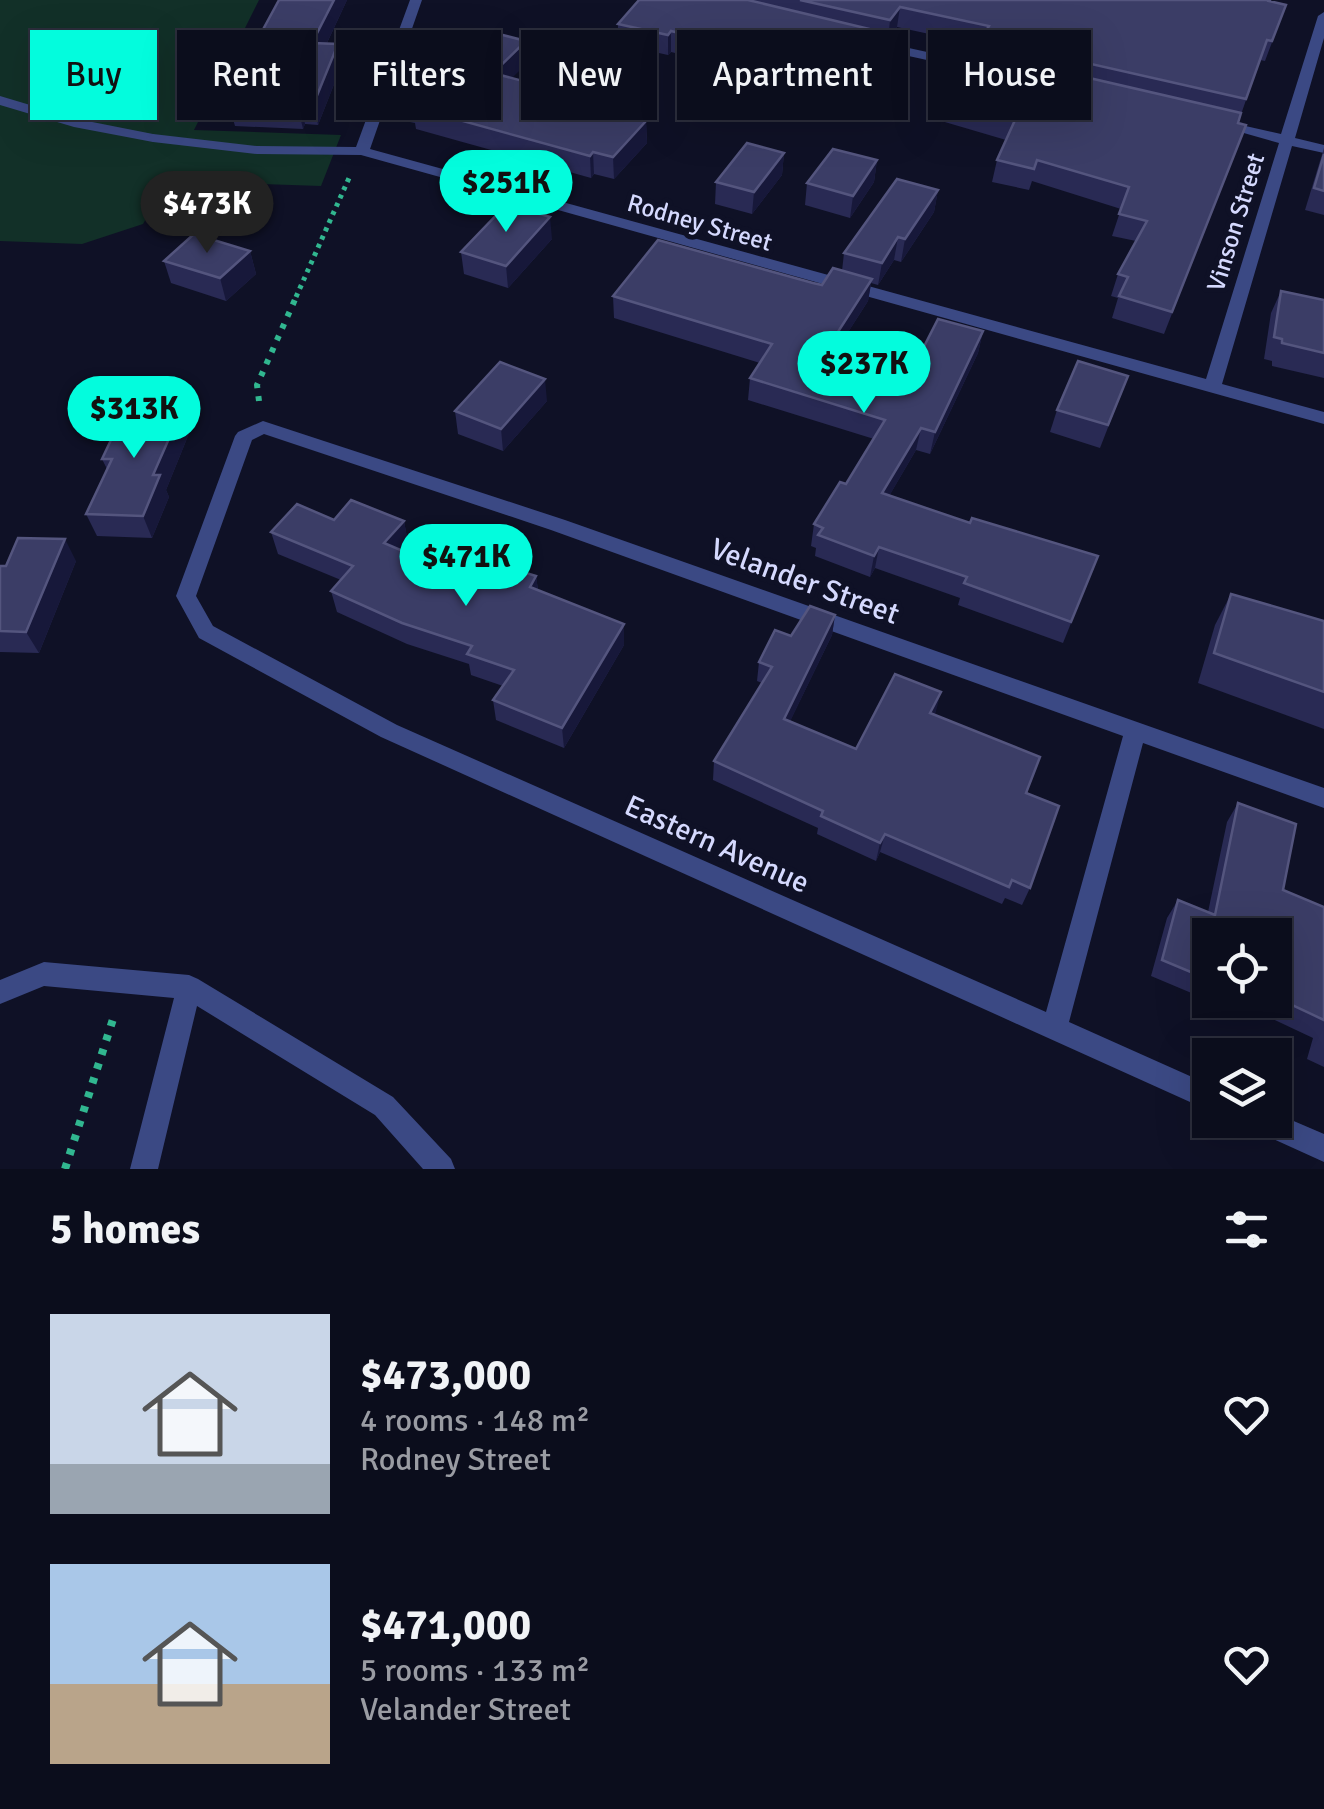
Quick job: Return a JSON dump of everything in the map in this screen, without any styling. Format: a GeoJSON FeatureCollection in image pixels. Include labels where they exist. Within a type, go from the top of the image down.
{"type":"FeatureCollection","features":[{"type":"Feature","properties":{"kind":"street"},"geometry":{"type":"LineString","coordinates":[[362,151],[416,0]]}},
{"type":"Feature","properties":{"kind":"street","name":"Vinson Street"},"geometry":{"type":"LineString","coordinates":[[1213,386],[1324,16]]}},
{"type":"Feature","properties":{"kind":"street","name":"Rodney Street"},"geometry":{"type":"LineString","coordinates":[[0,100],[74,123],[153,138],[240,149],[362,151],[1324,418]]}},
{"type":"Feature","properties":{"kind":"street"},"geometry":{"type":"LineString","coordinates":[[1211,121],[1324,149]]}},
{"type":"Feature","properties":{"kind":"street","name":"Eastern Avenue"},"geometry":{"type":"LineString","coordinates":[[263,427],[244,436],[186,596],[206,632],[389,731],[1192,1090]]}},
{"type":"Feature","properties":{"kind":"street","name":"Velander Street"},"geometry":{"type":"LineString","coordinates":[[263,427],[558,525],[1324,798]]}},
{"type":"Feature","properties":{"kind":"street"},"geometry":{"type":"LineString","coordinates":[[1054,1029],[1136,730]]}},
{"type":"Feature","properties":{"kind":"street"},"geometry":{"type":"LineString","coordinates":[[0,992],[44,974],[189,987],[384,1106],[441,1169]]}},
{"type":"Feature","properties":{"kind":"street"},"geometry":{"type":"LineString","coordinates":[[144,1169],[189,987]]}},
{"type":"Feature","properties":{"kind":"street"},"geometry":{"type":"LineString","coordinates":[[1292,1134],[1324,1148]]}},
{"type":"Feature","properties":{"kind":"path"},"geometry":{"type":"LineString","coordinates":[[263,427],[257,386],[362,151]]}},
{"type":"Feature","properties":{"kind":"path"},"geometry":{"type":"LineString","coordinates":[[65,1169],[125,981]]}},
{"type":"Feature","properties":{"kind":"green space"},"geometry":{"type":"Polygon","coordinates":[[[0,0],[259,0],[244,30],[177,30],[177,120],[199,120],[194,130],[341,135],[321,186],[168,181],[143,224],[82,244],[0,241],[0,0]]]}},
{"type":"Feature","properties":{"kind":"building"},"geometry":{"type":"Polygon","coordinates":[[[279,0],[334,0],[316,35],[316,30],[263,30],[279,0]]]}},
{"type":"Feature","properties":{"kind":"building"},"geometry":{"type":"Polygon","coordinates":[[[639,0],[748,0],[874,30],[677,30],[668,35],[618,24],[639,0]]]}},
{"type":"Feature","properties":{"kind":"building"},"geometry":{"type":"Polygon","coordinates":[[[800,0],[1270,0],[1286,5],[1272,41],[1267,40],[1246,99],[1091,64],[1091,30],[987,30],[989,26],[900,7],[890,20],[800,0]]]}},
{"type":"Feature","properties":{"kind":"building"},"geometry":{"type":"Polygon","coordinates":[[[501,35],[521,40],[521,46],[501,65],[501,35]]]}},
{"type":"Feature","properties":{"kind":"building"},"geometry":{"type":"Polygon","coordinates":[[[316,43],[336,44],[316,98],[316,43]]]}},
{"type":"Feature","properties":{"kind":"building"},"geometry":{"type":"Polygon","coordinates":[[[501,75],[521,81],[521,120],[646,121],[613,157],[593,152],[590,156],[459,120],[501,120],[501,75]]]}},
{"type":"Feature","properties":{"kind":"building"},"geometry":{"type":"Polygon","coordinates":[[[1091,78],[1241,113],[1238,123],[1246,125],[1172,312],[1119,296],[1128,277],[1118,274],[1147,221],[1119,214],[1129,187],[1037,160],[1034,169],[997,160],[1015,120],[1091,120],[1091,78]]]}},
{"type":"Feature","properties":{"kind":"building"},"geometry":{"type":"Polygon","coordinates":[[[747,143],[784,153],[754,192],[716,182],[747,143]]]}},
{"type":"Feature","properties":{"kind":"building"},"geometry":{"type":"Polygon","coordinates":[[[833,149],[877,160],[853,196],[807,183],[833,149]]]}},
{"type":"Feature","properties":{"kind":"building"},"geometry":{"type":"Polygon","coordinates":[[[1324,154],[1324,191],[1314,188],[1324,154]]]}},
{"type":"Feature","properties":{"kind":"building"},"geometry":{"type":"Polygon","coordinates":[[[897,179],[938,190],[905,239],[898,237],[882,263],[844,253],[897,179]]]}},
{"type":"Feature","properties":{"kind":"building"},"geometry":{"type":"Polygon","coordinates":[[[507,204],[550,217],[506,266],[461,252],[507,204]]]}},
{"type":"Feature","properties":{"kind":"building"},"geometry":{"type":"Polygon","coordinates":[[[194,234],[250,251],[220,278],[164,261],[194,234]]]}},
{"type":"Feature","properties":{"kind":"building"},"geometry":{"type":"Polygon","coordinates":[[[658,240],[822,285],[833,268],[872,279],[825,352],[909,376],[938,319],[983,331],[935,432],[921,428],[882,493],[970,523],[972,518],[1098,556],[1071,622],[964,583],[967,577],[879,547],[874,556],[818,535],[823,528],[814,524],[840,482],[846,484],[885,420],[750,378],[772,344],[613,296],[658,240]]]}},
{"type":"Feature","properties":{"kind":"building"},"geometry":{"type":"Polygon","coordinates":[[[1281,291],[1324,300],[1324,353],[1282,343],[1282,339],[1274,337],[1281,291]]]}},
{"type":"Feature","properties":{"kind":"building"},"geometry":{"type":"Polygon","coordinates":[[[1078,361],[1128,376],[1108,425],[1057,410],[1078,361]]]}},
{"type":"Feature","properties":{"kind":"building"},"geometry":{"type":"Polygon","coordinates":[[[500,362],[545,379],[501,429],[455,411],[500,362]]]}},
{"type":"Feature","properties":{"kind":"building"},"geometry":{"type":"Polygon","coordinates":[[[127,406],[182,409],[153,475],[160,475],[143,516],[86,514],[112,459],[102,459],[127,406]]]}},
{"type":"Feature","properties":{"kind":"building"},"geometry":{"type":"Polygon","coordinates":[[[351,500],[404,521],[384,543],[468,579],[481,559],[536,576],[530,587],[624,624],[562,728],[493,700],[514,670],[467,654],[472,646],[402,623],[331,591],[353,566],[271,532],[297,504],[334,520],[351,500]]]}},
{"type":"Feature","properties":{"kind":"building"},"geometry":{"type":"Polygon","coordinates":[[[18,538],[65,539],[26,632],[0,631],[0,566],[6,566],[18,538]]]}},
{"type":"Feature","properties":{"kind":"building"},"geometry":{"type":"Polygon","coordinates":[[[1231,594],[1324,621],[1324,692],[1214,653],[1231,594]]]}},
{"type":"Feature","properties":{"kind":"building"},"geometry":{"type":"Polygon","coordinates":[[[810,606],[835,615],[784,719],[856,749],[895,674],[941,692],[930,713],[1040,757],[1026,793],[1059,806],[1030,888],[1012,880],[1009,887],[885,834],[880,843],[821,816],[823,811],[714,761],[772,667],[759,662],[775,630],[791,636],[810,606]]]}},
{"type":"Feature","properties":{"kind":"building"},"geometry":{"type":"Polygon","coordinates":[[[1238,803],[1296,824],[1283,890],[1324,907],[1324,1020],[1292,1005],[1292,918],[1192,918],[1192,972],[1162,960],[1178,900],[1215,915],[1238,803]]]}}]}
